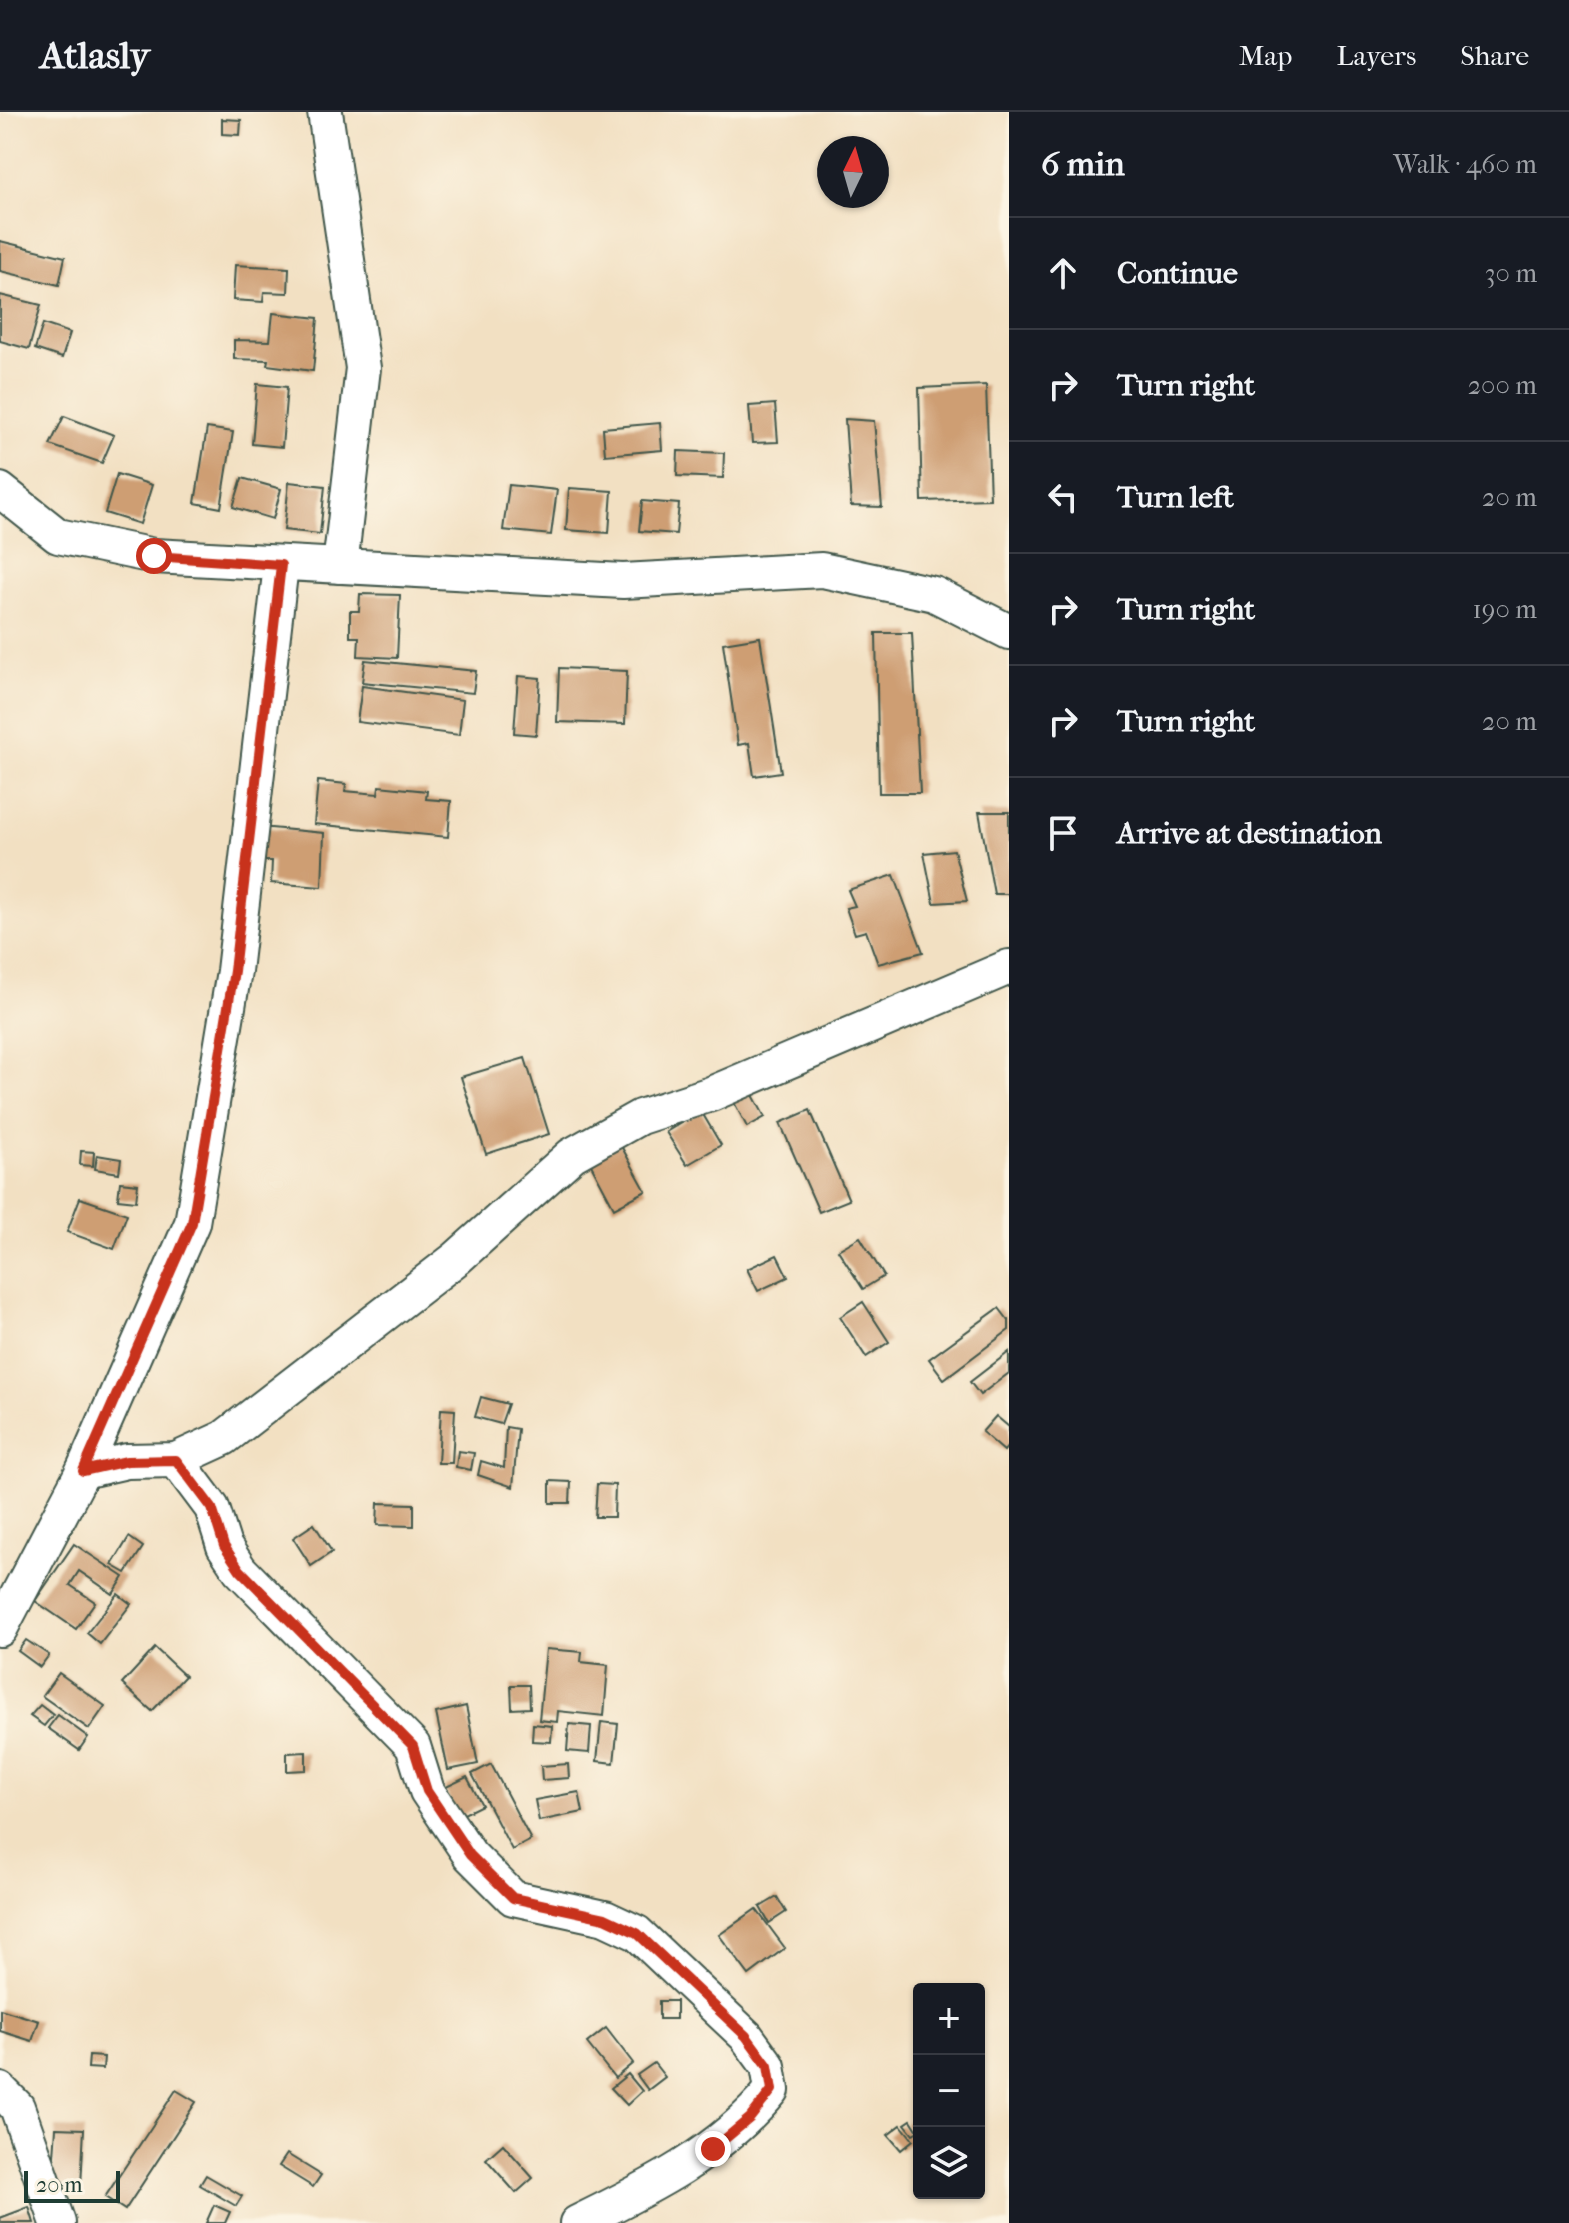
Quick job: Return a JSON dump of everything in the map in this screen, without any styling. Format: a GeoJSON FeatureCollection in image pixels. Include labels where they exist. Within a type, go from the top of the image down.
{"type":"FeatureCollection","features":[{"type":"Feature","properties":{"kind":"street"},"geometry":{"type":"LineString","coordinates":[[325,112],[363,368],[340,566]]}},
{"type":"Feature","properties":{"kind":"street"},"geometry":{"type":"LineString","coordinates":[[0,490],[58,536],[154,556],[623,581],[822,570],[934,594],[1009,632]]}},
{"type":"Feature","properties":{"kind":"street"},"geometry":{"type":"LineString","coordinates":[[0,1629],[83,1471],[192,1223],[234,971],[281,565]]}},
{"type":"Feature","properties":{"kind":"street"},"geometry":{"type":"LineString","coordinates":[[83,1471],[127,1461],[176,1460],[224,1438],[421,1286],[572,1155],[640,1117],[711,1094],[1009,967]]}},
{"type":"Feature","properties":{"kind":"street"},"geometry":{"type":"LineString","coordinates":[[176,1460],[212,1508],[224,1546],[240,1570],[413,1746],[427,1791],[470,1855],[513,1898],[605,1918],[637,1933],[746,2036],[768,2066],[772,2090],[750,2118],[713,2149],[577,2223]]}},
{"type":"Feature","properties":{"kind":"street"},"geometry":{"type":"LineString","coordinates":[[0,2090],[17,2107],[58,2223]]}},
{"type":"Feature","properties":{"kind":"building"},"geometry":{"type":"Polygon","coordinates":[[[222,119],[241,120],[240,135],[222,134],[222,119]]]}},
{"type":"Feature","properties":{"kind":"building"},"geometry":{"type":"Polygon","coordinates":[[[0,241],[65,257],[59,285],[0,271],[0,241]]]}},
{"type":"Feature","properties":{"kind":"building"},"geometry":{"type":"Polygon","coordinates":[[[235,265],[289,268],[288,293],[264,292],[263,302],[233,300],[235,265]]]}},
{"type":"Feature","properties":{"kind":"building"},"geometry":{"type":"Polygon","coordinates":[[[0,295],[41,305],[29,349],[0,341],[0,295]]]}},
{"type":"Feature","properties":{"kind":"building"},"geometry":{"type":"Polygon","coordinates":[[[273,313],[318,318],[313,371],[267,365],[268,360],[234,359],[234,340],[270,341],[273,313]]]}},
{"type":"Feature","properties":{"kind":"building"},"geometry":{"type":"Polygon","coordinates":[[[43,324],[70,333],[62,358],[35,349],[43,324]]]}},
{"type":"Feature","properties":{"kind":"building"},"geometry":{"type":"Polygon","coordinates":[[[257,384],[287,387],[282,447],[252,444],[257,384]]]}},
{"type":"Feature","properties":{"kind":"building"},"geometry":{"type":"Polygon","coordinates":[[[986,385],[990,499],[922,501],[919,388],[986,385]]]}},
{"type":"Feature","properties":{"kind":"building"},"geometry":{"type":"Polygon","coordinates":[[[775,404],[778,442],[752,443],[749,406],[775,404]]]}},
{"type":"Feature","properties":{"kind":"building"},"geometry":{"type":"Polygon","coordinates":[[[64,416],[114,435],[102,463],[50,445],[64,416]]]}},
{"type":"Feature","properties":{"kind":"building"},"geometry":{"type":"Polygon","coordinates":[[[845,419],[874,421],[882,507],[851,506],[845,419]]]}},
{"type":"Feature","properties":{"kind":"building"},"geometry":{"type":"Polygon","coordinates":[[[660,423],[662,450],[605,455],[603,428],[660,423]]]}},
{"type":"Feature","properties":{"kind":"building"},"geometry":{"type":"Polygon","coordinates":[[[207,428],[233,432],[221,508],[195,503],[207,428]]]}},
{"type":"Feature","properties":{"kind":"building"},"geometry":{"type":"Polygon","coordinates":[[[678,451],[724,453],[723,478],[677,476],[678,451]]]}},
{"type":"Feature","properties":{"kind":"building"},"geometry":{"type":"Polygon","coordinates":[[[117,474],[152,485],[140,524],[105,513],[117,474]]]}},
{"type":"Feature","properties":{"kind":"building"},"geometry":{"type":"Polygon","coordinates":[[[242,478],[281,489],[273,519],[233,507],[242,478]]]}},
{"type":"Feature","properties":{"kind":"building"},"geometry":{"type":"Polygon","coordinates":[[[289,482],[325,486],[320,534],[284,530],[289,482]]]}},
{"type":"Feature","properties":{"kind":"building"},"geometry":{"type":"Polygon","coordinates":[[[509,485],[557,490],[551,535],[503,530],[509,485]]]}},
{"type":"Feature","properties":{"kind":"building"},"geometry":{"type":"Polygon","coordinates":[[[569,488],[612,491],[609,533],[566,530],[569,488]]]}},
{"type":"Feature","properties":{"kind":"building"},"geometry":{"type":"Polygon","coordinates":[[[642,501],[679,504],[676,534],[639,531],[642,501]]]}},
{"type":"Feature","properties":{"kind":"building"},"geometry":{"type":"Polygon","coordinates":[[[360,594],[400,595],[397,658],[358,656],[359,637],[350,637],[350,611],[359,611],[360,594]]]}},
{"type":"Feature","properties":{"kind":"building"},"geometry":{"type":"Polygon","coordinates":[[[876,633],[912,633],[920,793],[879,793],[876,633]]]}},
{"type":"Feature","properties":{"kind":"building"},"geometry":{"type":"Polygon","coordinates":[[[760,637],[781,772],[754,776],[749,743],[738,745],[723,643],[760,637]]]}},
{"type":"Feature","properties":{"kind":"building"},"geometry":{"type":"Polygon","coordinates":[[[365,660],[476,671],[473,693],[362,682],[365,660]]]}},
{"type":"Feature","properties":{"kind":"building"},"geometry":{"type":"Polygon","coordinates":[[[559,668],[627,671],[625,724],[557,722],[559,668]]]}},
{"type":"Feature","properties":{"kind":"building"},"geometry":{"type":"Polygon","coordinates":[[[518,676],[540,678],[536,735],[514,733],[518,676]]]}},
{"type":"Feature","properties":{"kind":"building"},"geometry":{"type":"Polygon","coordinates":[[[362,686],[463,700],[459,735],[357,722],[362,686]]]}},
{"type":"Feature","properties":{"kind":"building"},"geometry":{"type":"Polygon","coordinates":[[[318,781],[346,784],[345,791],[378,794],[379,786],[427,791],[426,799],[451,801],[448,837],[314,824],[318,781]]]}},
{"type":"Feature","properties":{"kind":"building"},"geometry":{"type":"Polygon","coordinates":[[[979,812],[1009,812],[1009,894],[994,894],[979,812]]]}},
{"type":"Feature","properties":{"kind":"building"},"geometry":{"type":"Polygon","coordinates":[[[260,827],[324,833],[322,887],[271,883],[272,861],[255,861],[260,827]]]}},
{"type":"Feature","properties":{"kind":"building"},"geometry":{"type":"Polygon","coordinates":[[[954,850],[967,901],[934,903],[924,853],[954,850]]]}},
{"type":"Feature","properties":{"kind":"building"},"geometry":{"type":"Polygon","coordinates":[[[894,875],[923,952],[878,964],[866,931],[855,934],[846,908],[855,906],[848,890],[894,875]]]}},
{"type":"Feature","properties":{"kind":"building"},"geometry":{"type":"Polygon","coordinates":[[[525,1058],[549,1134],[486,1154],[461,1077],[525,1058]]]}},
{"type":"Feature","properties":{"kind":"building"},"geometry":{"type":"Polygon","coordinates":[[[747,1084],[765,1117],[747,1127],[729,1093],[747,1084]]]}},
{"type":"Feature","properties":{"kind":"building"},"geometry":{"type":"Polygon","coordinates":[[[810,1110],[849,1200],[819,1212],[780,1123],[810,1110]]]}},
{"type":"Feature","properties":{"kind":"building"},"geometry":{"type":"Polygon","coordinates":[[[701,1111],[721,1145],[687,1165],[666,1132],[701,1111]]]}},
{"type":"Feature","properties":{"kind":"building"},"geometry":{"type":"Polygon","coordinates":[[[620,1144],[646,1191],[614,1208],[589,1161],[620,1144]]]}},
{"type":"Feature","properties":{"kind":"building"},"geometry":{"type":"Polygon","coordinates":[[[81,1151],[94,1152],[93,1166],[80,1165],[81,1151]]]}},
{"type":"Feature","properties":{"kind":"building"},"geometry":{"type":"Polygon","coordinates":[[[97,1155],[121,1159],[119,1173],[95,1169],[97,1155]]]}},
{"type":"Feature","properties":{"kind":"building"},"geometry":{"type":"Polygon","coordinates":[[[120,1182],[138,1184],[136,1201],[118,1199],[120,1182]]]}},
{"type":"Feature","properties":{"kind":"building"},"geometry":{"type":"Polygon","coordinates":[[[80,1198],[127,1214],[114,1249],[67,1232],[80,1198]]]}},
{"type":"Feature","properties":{"kind":"building"},"geometry":{"type":"Polygon","coordinates":[[[860,1237],[884,1276],[863,1289],[838,1250],[860,1237]]]}},
{"type":"Feature","properties":{"kind":"building"},"geometry":{"type":"Polygon","coordinates":[[[777,1255],[788,1277],[758,1291],[747,1269],[777,1255]]]}},
{"type":"Feature","properties":{"kind":"building"},"geometry":{"type":"Polygon","coordinates":[[[863,1302],[889,1342],[866,1357],[840,1317],[863,1302]]]}},
{"type":"Feature","properties":{"kind":"building"},"geometry":{"type":"Polygon","coordinates":[[[999,1308],[1009,1321],[1009,1330],[944,1379],[929,1359],[999,1308]]]}},
{"type":"Feature","properties":{"kind":"building"},"geometry":{"type":"Polygon","coordinates":[[[1009,1352],[1009,1373],[980,1395],[970,1382],[1009,1352]]]}},
{"type":"Feature","properties":{"kind":"building"},"geometry":{"type":"Polygon","coordinates":[[[481,1397],[508,1404],[501,1424],[475,1417],[481,1397]]]}},
{"type":"Feature","properties":{"kind":"building"},"geometry":{"type":"Polygon","coordinates":[[[441,1409],[455,1410],[452,1463],[438,1463],[441,1409]]]}},
{"type":"Feature","properties":{"kind":"building"},"geometry":{"type":"Polygon","coordinates":[[[996,1416],[1009,1427],[1009,1445],[1004,1451],[982,1432],[996,1416]]]}},
{"type":"Feature","properties":{"kind":"building"},"geometry":{"type":"Polygon","coordinates":[[[506,1427],[518,1429],[513,1487],[478,1475],[481,1461],[504,1468],[506,1427]]]}},
{"type":"Feature","properties":{"kind":"building"},"geometry":{"type":"Polygon","coordinates":[[[458,1451],[474,1453],[471,1470],[456,1467],[458,1451]]]}},
{"type":"Feature","properties":{"kind":"building"},"geometry":{"type":"Polygon","coordinates":[[[550,1481],[571,1482],[570,1503],[550,1503],[550,1481]]]}},
{"type":"Feature","properties":{"kind":"building"},"geometry":{"type":"Polygon","coordinates":[[[597,1484],[615,1485],[614,1517],[595,1517],[597,1484]]]}},
{"type":"Feature","properties":{"kind":"building"},"geometry":{"type":"Polygon","coordinates":[[[378,1503],[414,1504],[414,1526],[377,1525],[378,1503]]]}},
{"type":"Feature","properties":{"kind":"building"},"geometry":{"type":"Polygon","coordinates":[[[314,1524],[332,1552],[311,1566],[293,1538],[314,1524]]]}},
{"type":"Feature","properties":{"kind":"building"},"geometry":{"type":"Polygon","coordinates":[[[129,1537],[143,1547],[126,1573],[112,1565],[129,1537]]]}},
{"type":"Feature","properties":{"kind":"building"},"geometry":{"type":"Polygon","coordinates":[[[74,1544],[124,1577],[113,1594],[79,1571],[70,1585],[95,1602],[76,1629],[35,1601],[74,1544]]]}},
{"type":"Feature","properties":{"kind":"building"},"geometry":{"type":"Polygon","coordinates":[[[118,1594],[131,1604],[100,1644],[87,1633],[118,1594]]]}},
{"type":"Feature","properties":{"kind":"building"},"geometry":{"type":"Polygon","coordinates":[[[26,1640],[49,1655],[40,1667],[18,1651],[26,1640]]]}},
{"type":"Feature","properties":{"kind":"building"},"geometry":{"type":"Polygon","coordinates":[[[155,1648],[185,1676],[152,1711],[122,1684],[155,1648]]]}},
{"type":"Feature","properties":{"kind":"building"},"geometry":{"type":"Polygon","coordinates":[[[546,1649],[582,1652],[581,1662],[608,1665],[604,1716],[558,1711],[557,1722],[539,1720],[546,1649]]]}},
{"type":"Feature","properties":{"kind":"building"},"geometry":{"type":"Polygon","coordinates":[[[59,1673],[105,1706],[89,1729],[42,1696],[59,1673]]]}},
{"type":"Feature","properties":{"kind":"building"},"geometry":{"type":"Polygon","coordinates":[[[511,1685],[529,1685],[530,1708],[512,1709],[511,1685]]]}},
{"type":"Feature","properties":{"kind":"building"},"geometry":{"type":"Polygon","coordinates":[[[40,1705],[53,1715],[44,1726],[30,1716],[40,1705]]]}},
{"type":"Feature","properties":{"kind":"building"},"geometry":{"type":"Polygon","coordinates":[[[466,1706],[478,1764],[448,1770],[436,1713],[466,1706]]]}},
{"type":"Feature","properties":{"kind":"building"},"geometry":{"type":"Polygon","coordinates":[[[58,1715],[88,1737],[79,1750],[48,1728],[58,1715]]]}},
{"type":"Feature","properties":{"kind":"building"},"geometry":{"type":"Polygon","coordinates":[[[601,1722],[618,1724],[614,1763],[597,1761],[601,1722]]]}},
{"type":"Feature","properties":{"kind":"building"},"geometry":{"type":"Polygon","coordinates":[[[533,1724],[552,1726],[551,1742],[532,1741],[533,1724]]]}},
{"type":"Feature","properties":{"kind":"building"},"geometry":{"type":"Polygon","coordinates":[[[569,1724],[591,1726],[589,1753],[567,1751],[569,1724]]]}},
{"type":"Feature","properties":{"kind":"building"},"geometry":{"type":"Polygon","coordinates":[[[306,1752],[306,1770],[287,1771],[287,1753],[306,1752]]]}},
{"type":"Feature","properties":{"kind":"building"},"geometry":{"type":"Polygon","coordinates":[[[491,1764],[531,1840],[512,1850],[472,1774],[491,1764]]]}},
{"type":"Feature","properties":{"kind":"building"},"geometry":{"type":"Polygon","coordinates":[[[568,1764],[569,1778],[542,1780],[541,1766],[568,1764]]]}},
{"type":"Feature","properties":{"kind":"building"},"geometry":{"type":"Polygon","coordinates":[[[467,1777],[482,1805],[458,1817],[444,1788],[467,1777]]]}},
{"type":"Feature","properties":{"kind":"building"},"geometry":{"type":"Polygon","coordinates":[[[579,1792],[583,1812],[539,1821],[535,1800],[579,1792]]]}},
{"type":"Feature","properties":{"kind":"building"},"geometry":{"type":"Polygon","coordinates":[[[777,1897],[786,1912],[769,1923],[760,1907],[777,1897]]]}},
{"type":"Feature","properties":{"kind":"building"},"geometry":{"type":"Polygon","coordinates":[[[756,1909],[785,1948],[749,1975],[719,1935],[756,1909]]]}},
{"type":"Feature","properties":{"kind":"building"},"geometry":{"type":"Polygon","coordinates":[[[659,2001],[676,2001],[676,2019],[659,2019],[659,2001]]]}},
{"type":"Feature","properties":{"kind":"building"},"geometry":{"type":"Polygon","coordinates":[[[0,2009],[39,2021],[32,2041],[0,2031],[0,2009]]]}},
{"type":"Feature","properties":{"kind":"building"},"geometry":{"type":"Polygon","coordinates":[[[606,2028],[633,2063],[615,2078],[587,2043],[606,2028]]]}},
{"type":"Feature","properties":{"kind":"building"},"geometry":{"type":"Polygon","coordinates":[[[89,2056],[104,2057],[103,2069],[88,2068],[89,2056]]]}},
{"type":"Feature","properties":{"kind":"building"},"geometry":{"type":"Polygon","coordinates":[[[654,2063],[665,2077],[648,2090],[637,2075],[654,2063]]]}},
{"type":"Feature","properties":{"kind":"building"},"geometry":{"type":"Polygon","coordinates":[[[628,2074],[642,2091],[627,2105],[611,2088],[628,2074]]]}},
{"type":"Feature","properties":{"kind":"building"},"geometry":{"type":"Polygon","coordinates":[[[176,2090],[196,2102],[125,2210],[105,2197],[176,2090]]]}},
{"type":"Feature","properties":{"kind":"building"},"geometry":{"type":"Polygon","coordinates":[[[911,2120],[913,2134],[905,2124],[911,2120]]]}},
{"type":"Feature","properties":{"kind":"building"},"geometry":{"type":"Polygon","coordinates":[[[901,2125],[913,2140],[901,2150],[888,2135],[901,2125]]]}},
{"type":"Feature","properties":{"kind":"building"},"geometry":{"type":"Polygon","coordinates":[[[56,2128],[84,2129],[81,2186],[52,2184],[56,2128]]]}},
{"type":"Feature","properties":{"kind":"building"},"geometry":{"type":"Polygon","coordinates":[[[503,2144],[533,2178],[516,2193],[486,2159],[503,2144]]]}},
{"type":"Feature","properties":{"kind":"building"},"geometry":{"type":"Polygon","coordinates":[[[287,2154],[321,2175],[313,2187],[279,2166],[287,2154]]]}},
{"type":"Feature","properties":{"kind":"building"},"geometry":{"type":"Polygon","coordinates":[[[206,2175],[242,2196],[236,2206],[200,2185],[206,2175]]]}},
{"type":"Feature","properties":{"kind":"building"},"geometry":{"type":"Polygon","coordinates":[[[214,2205],[230,2212],[225,2223],[206,2223],[214,2205]]]}},
{"type":"Feature","properties":{"kind":"building"},"geometry":{"type":"Polygon","coordinates":[[[29,2207],[34,2223],[1,2223],[0,2218],[29,2207]]]}},
{"type":"Feature","properties":{"kind":"route"},"geometry":{"type":"LineString","coordinates":[[154,556],[281,565],[234,971],[192,1223],[138,1352],[83,1471],[127,1461],[176,1460],[212,1508],[224,1546],[240,1570],[413,1746],[427,1791],[470,1855],[513,1898],[605,1918],[637,1933],[746,2036],[768,2066],[772,2090],[750,2118],[713,2149]]}}]}
